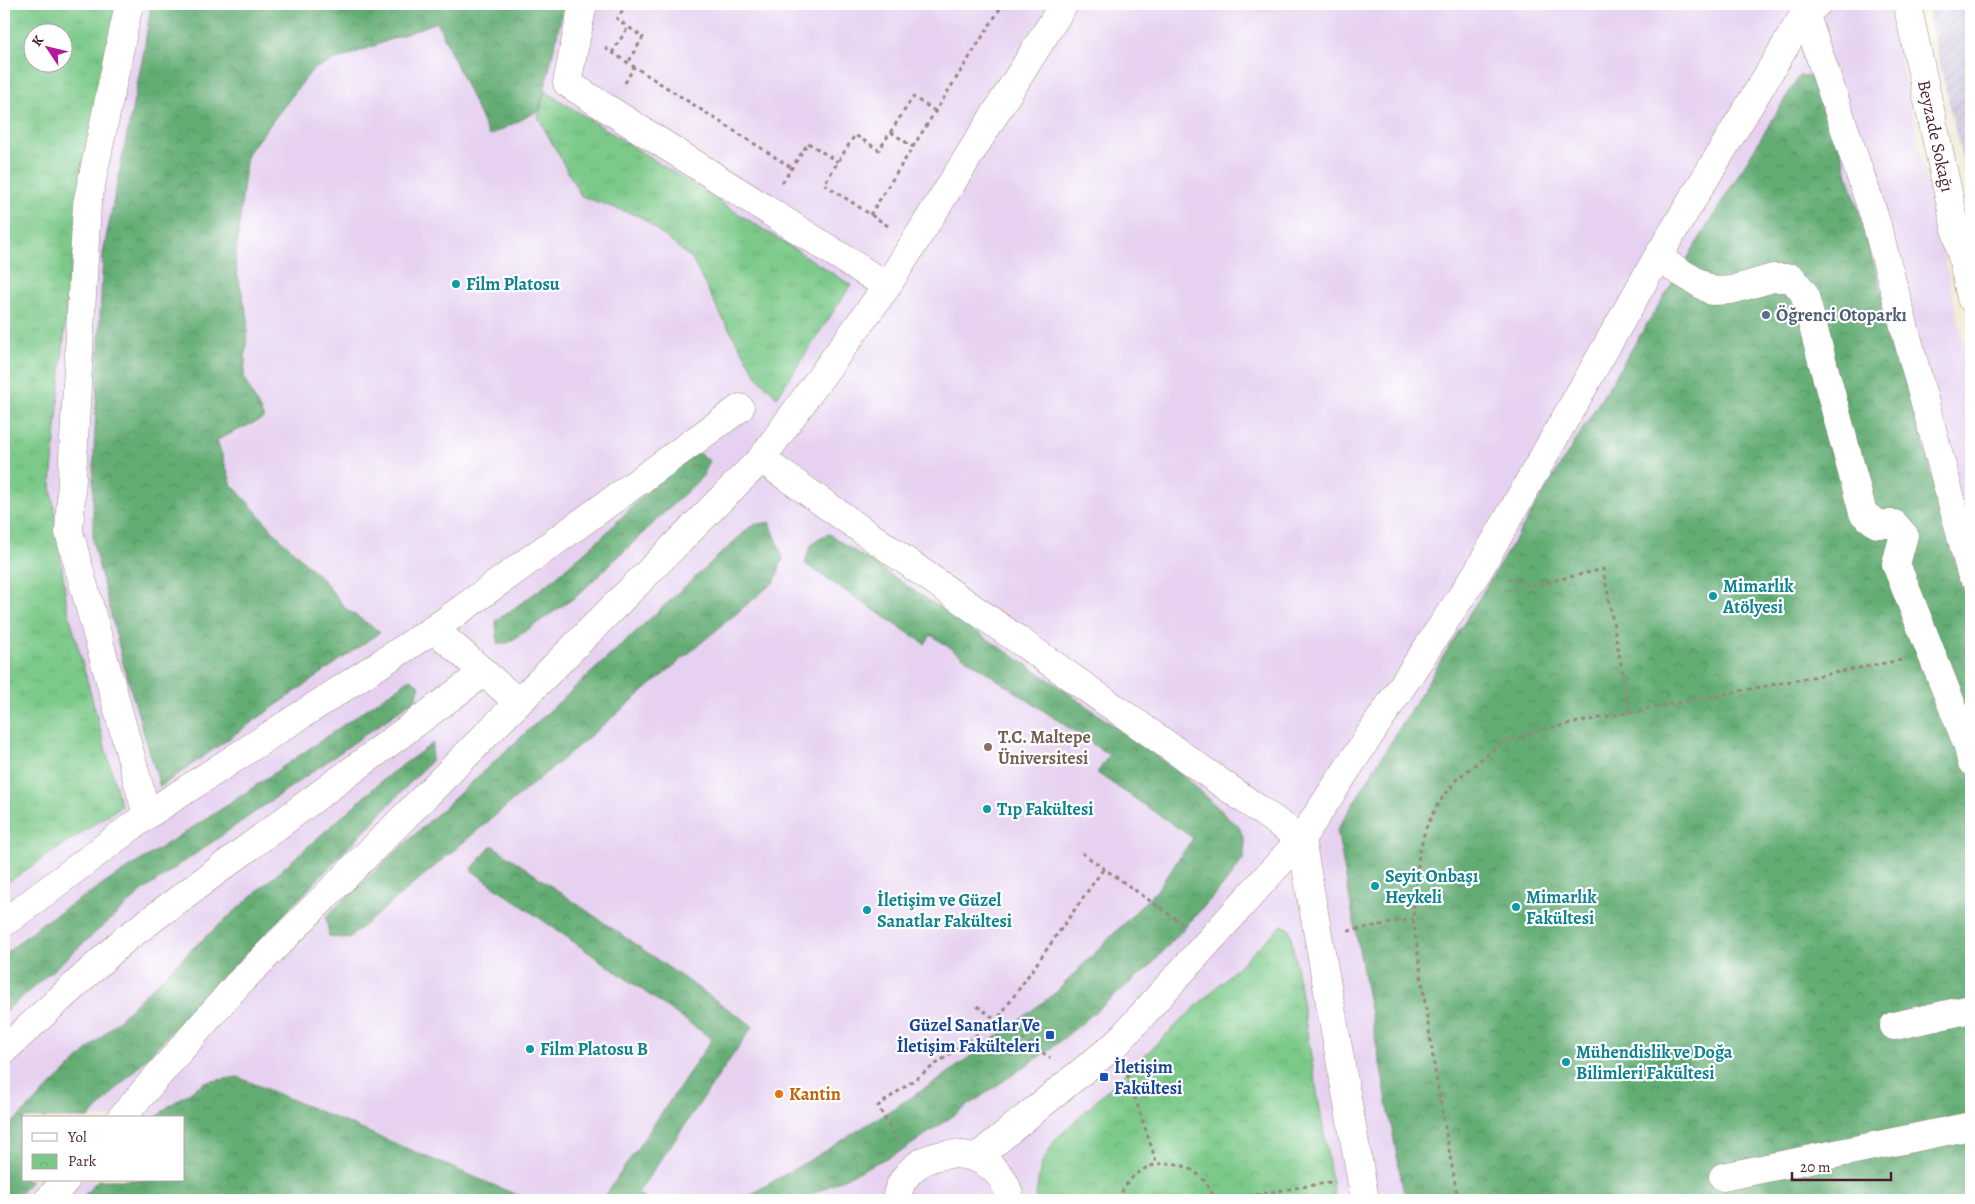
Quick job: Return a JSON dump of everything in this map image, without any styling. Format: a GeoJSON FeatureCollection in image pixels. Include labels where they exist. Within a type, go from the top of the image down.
{"type":"FeatureCollection","features":[{"type":"Feature","properties":{"kind":"street"},"geometry":{"type":"LineString","coordinates":[[129,4],[87,204],[69,532],[147,815]]}},
{"type":"Feature","properties":{"kind":"street"},"geometry":{"type":"LineString","coordinates":[[583,4],[567,83],[887,286]]}},
{"type":"Feature","properties":{"kind":"street"},"geometry":{"type":"LineString","coordinates":[[123,1116],[236,986],[761,459],[887,286],[1064,4]]}},
{"type":"Feature","properties":{"kind":"street","name":"Beyzade Sokağı"},"geometry":{"type":"LineString","coordinates":[[1907,4],[1971,298]]}},
{"type":"Feature","properties":{"kind":"street"},"geometry":{"type":"LineString","coordinates":[[976,1158],[1117,1043],[1301,839],[1478,571],[1657,258],[1809,7]]}},
{"type":"Feature","properties":{"kind":"street"},"geometry":{"type":"LineString","coordinates":[[1809,7],[1874,216],[1971,574]]}},
{"type":"Feature","properties":{"kind":"street"},"geometry":{"type":"LineString","coordinates":[[1657,258],[1712,291],[1731,290],[1773,278],[1792,278],[1804,293],[1863,513],[1877,524],[1894,524],[1904,534],[1896,564],[1968,746],[1971,761]]}},
{"type":"Feature","properties":{"kind":"street"},"geometry":{"type":"LineString","coordinates":[[4,923],[147,815],[434,629],[740,408]]}},
{"type":"Feature","properties":{"kind":"street"},"geometry":{"type":"LineString","coordinates":[[761,459],[1301,839],[1363,1189]]}},
{"type":"Feature","properties":{"kind":"street"},"geometry":{"type":"LineString","coordinates":[[434,629],[518,702]]}},
{"type":"Feature","properties":{"kind":"street"},"geometry":{"type":"LineString","coordinates":[[4,1050],[124,940],[483,673]]}},
{"type":"Feature","properties":{"kind":"street"},"geometry":{"type":"LineString","coordinates":[[1894,1026],[1971,1009]]}},
{"type":"Feature","properties":{"kind":"street"},"geometry":{"type":"LineString","coordinates":[[1723,1176],[1971,1126]]}},
{"type":"Feature","properties":{"kind":"street"},"geometry":{"type":"LineString","coordinates":[[896,1200],[902,1182],[914,1168],[927,1159],[943,1154],[960,1153],[976,1158],[990,1166],[1002,1179],[1010,1200]]}},
{"type":"Feature","properties":{"kind":"street"},"geometry":{"type":"LineString","coordinates":[[48,1200],[64,1182]]}},
{"type":"Feature","properties":{"kind":"path"},"geometry":{"type":"LineString","coordinates":[[627,4],[617,19],[643,37],[628,63]]}},
{"type":"Feature","properties":{"kind":"path"},"geometry":{"type":"LineString","coordinates":[[870,215],[1003,4]]}},
{"type":"Feature","properties":{"kind":"path"},"geometry":{"type":"LineString","coordinates":[[612,53],[628,27]]}},
{"type":"Feature","properties":{"kind":"path"},"geometry":{"type":"LineString","coordinates":[[578,31],[792,168]]}},
{"type":"Feature","properties":{"kind":"path"},"geometry":{"type":"LineString","coordinates":[[862,271],[890,227],[824,184],[855,134],[879,150],[913,97],[935,111]]}},
{"type":"Feature","properties":{"kind":"path"},"geometry":{"type":"LineString","coordinates":[[891,132],[913,146]]}},
{"type":"Feature","properties":{"kind":"path"},"geometry":{"type":"LineString","coordinates":[[765,208],[808,143],[838,162]]}},
{"type":"Feature","properties":{"kind":"path"},"geometry":{"type":"LineString","coordinates":[[1478,571],[1532,586],[1603,569],[1630,712]]}},
{"type":"Feature","properties":{"kind":"path"},"geometry":{"type":"LineString","coordinates":[[1458,1200],[1435,1070],[1413,918],[1419,854],[1426,830],[1436,807],[1456,780],[1497,746],[1512,738],[1539,730],[1932,654]]}},
{"type":"Feature","properties":{"kind":"path"},"geometry":{"type":"LineString","coordinates":[[1082,853],[1208,942]]}},
{"type":"Feature","properties":{"kind":"path"},"geometry":{"type":"LineString","coordinates":[[914,1168],[878,1106],[997,1020],[1104,868]]}},
{"type":"Feature","properties":{"kind":"path"},"geometry":{"type":"LineString","coordinates":[[1319,937],[1413,918]]}},
{"type":"Feature","properties":{"kind":"path"},"geometry":{"type":"LineString","coordinates":[[977,1006],[1076,1076]]}},
{"type":"Feature","properties":{"kind":"path"},"geometry":{"type":"LineString","coordinates":[[1117,1043],[1157,1164]]}},
{"type":"Feature","properties":{"kind":"path"},"geometry":{"type":"LineString","coordinates":[[1119,1200],[1121,1192],[1130,1180],[1142,1169],[1157,1164],[1187,1167],[1200,1176],[1210,1187],[1215,1200]]}},
{"type":"Feature","properties":{"kind":"path"},"geometry":{"type":"LineString","coordinates":[[1224,1200],[1363,1189]]}},
{"type":"Feature","properties":{"kind":"shaded area","name":"T.C. Maltepe Üniversitesi"},"geometry":{"type":"Polygon","coordinates":[[[4,4],[1887,4],[1971,377],[1971,1200],[4,1200],[4,4]]]}},
{"type":"Feature","properties":{"kind":"shaded area"},"geometry":{"type":"Polygon","coordinates":[[[1930,4],[1971,4],[1971,197],[1929,17],[1930,4]]]}},
{"type":"Feature","properties":{"kind":"green space"},"geometry":{"type":"Polygon","coordinates":[[[4,4],[118,4],[69,280],[51,485],[67,606],[121,806],[4,885],[4,4]]]}},
{"type":"Feature","properties":{"kind":"green space"},"geometry":{"type":"Polygon","coordinates":[[[151,4],[564,4],[540,110],[489,136],[437,22],[313,69],[247,154],[235,264],[248,318],[244,378],[264,418],[217,440],[232,485],[280,538],[324,581],[346,609],[380,632],[160,787],[124,667],[93,543],[93,472],[103,253],[144,50],[151,4]]]}},
{"type":"Feature","properties":{"kind":"green space"},"geometry":{"type":"Polygon","coordinates":[[[1814,75],[1830,113],[1881,288],[1971,618],[1971,1200],[1405,1200],[1337,830],[1799,76],[1814,75]]]}},
{"type":"Feature","properties":{"kind":"green space"},"geometry":{"type":"Polygon","coordinates":[[[545,91],[851,285],[777,397],[759,379],[722,317],[691,258],[641,217],[581,196],[538,117],[545,91]]]}},
{"type":"Feature","properties":{"kind":"green space"},"geometry":{"type":"Polygon","coordinates":[[[697,452],[710,461],[703,476],[577,596],[508,643],[497,643],[496,621],[549,583],[602,537],[673,465],[697,452]]]}},
{"type":"Feature","properties":{"kind":"green space"},"geometry":{"type":"Polygon","coordinates":[[[770,522],[783,558],[775,581],[348,939],[329,936],[326,916],[752,525],[770,522]]]}},
{"type":"Feature","properties":{"kind":"green space"},"geometry":{"type":"Polygon","coordinates":[[[829,534],[1057,685],[1184,776],[1239,827],[1245,842],[1244,858],[1228,880],[1150,966],[1053,1047],[905,1149],[800,1200],[741,1200],[822,1153],[940,1079],[1055,993],[1157,890],[1193,838],[1097,773],[1109,755],[931,635],[925,644],[805,564],[812,544],[829,534]]]}},
{"type":"Feature","properties":{"kind":"green space"},"geometry":{"type":"Polygon","coordinates":[[[410,679],[420,685],[416,699],[144,890],[4,1013],[4,955],[41,924],[226,806],[410,679]]]}},
{"type":"Feature","properties":{"kind":"green space"},"geometry":{"type":"Polygon","coordinates":[[[433,743],[431,761],[91,1116],[22,1116],[22,1182],[30,1182],[15,1200],[4,1200],[4,1131],[193,948],[390,774],[433,743]]]}},
{"type":"Feature","properties":{"kind":"green space"},"geometry":{"type":"Polygon","coordinates":[[[492,845],[753,1026],[638,1193],[647,1200],[602,1200],[712,1039],[471,870],[492,845]]]}},
{"type":"Feature","properties":{"kind":"green space"},"geometry":{"type":"Polygon","coordinates":[[[1282,925],[1290,929],[1335,1200],[1035,1200],[1041,1165],[1055,1140],[1282,925]]]}},
{"type":"Feature","properties":{"kind":"green space"},"geometry":{"type":"Polygon","coordinates":[[[238,1077],[529,1200],[80,1200],[96,1182],[185,1182],[185,1116],[158,1116],[166,1108],[205,1082],[238,1077]]]}},
{"type":"Feature","properties":{"kind":"place","name":"Film Platosu"},"geometry":{"type":"Point","coordinates":[456,284]}},
{"type":"Feature","properties":{"kind":"place","name":"Öğrenci Otoparkı"},"geometry":{"type":"Point","coordinates":[1766,315]}},
{"type":"Feature","properties":{"kind":"place","name":"Mimarlık Atölyesi"},"geometry":{"type":"Point","coordinates":[1713,596]}},
{"type":"Feature","properties":{"kind":"place","name":"T.C. Maltepe Üniversitesi"},"geometry":{"type":"Point","coordinates":[988,747]}},
{"type":"Feature","properties":{"kind":"place","name":"Tıp Fakültesi"},"geometry":{"type":"Point","coordinates":[987,809]}},
{"type":"Feature","properties":{"kind":"place","name":"Seyit Onbaşı Heykeli"},"geometry":{"type":"Point","coordinates":[1375,886]}},
{"type":"Feature","properties":{"kind":"place","name":"Mimarlık Fakültesi"},"geometry":{"type":"Point","coordinates":[1516,907]}},
{"type":"Feature","properties":{"kind":"place","name":"İletişim ve Güzel Sanatlar Fakültesi"},"geometry":{"type":"Point","coordinates":[867,910]}},
{"type":"Feature","properties":{"kind":"place","name":"Güzel Sanatlar Ve İletişim Fakülteleri"},"geometry":{"type":"Point","coordinates":[1050,1035]}},
{"type":"Feature","properties":{"kind":"place","name":"Film Platosu B"},"geometry":{"type":"Point","coordinates":[530,1049]}},
{"type":"Feature","properties":{"kind":"place","name":"Mühendislik ve Doğa Bilimleri Fakültesi"},"geometry":{"type":"Point","coordinates":[1566,1062]}},
{"type":"Feature","properties":{"kind":"place","name":"İletişim Fakültesi"},"geometry":{"type":"Point","coordinates":[1104,1077]}},
{"type":"Feature","properties":{"kind":"place","name":"Kantin"},"geometry":{"type":"Point","coordinates":[779,1094]}}]}
